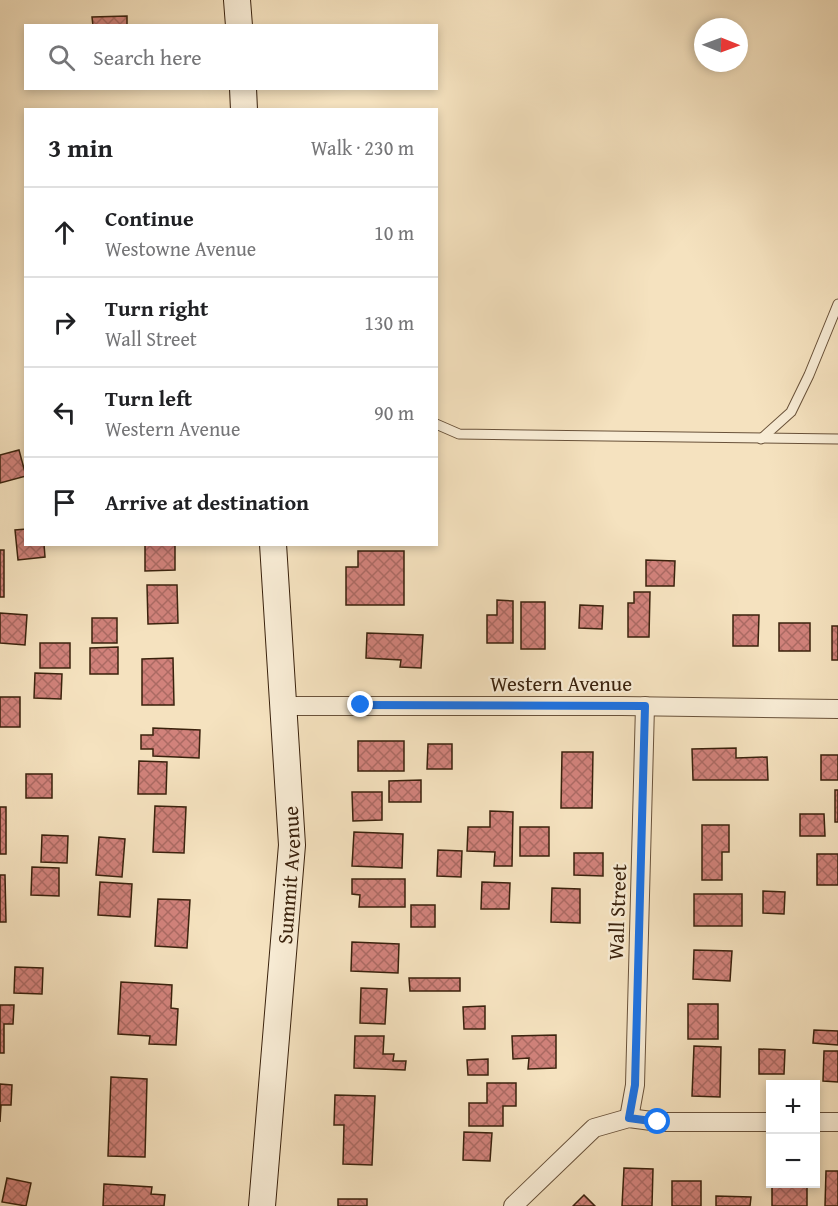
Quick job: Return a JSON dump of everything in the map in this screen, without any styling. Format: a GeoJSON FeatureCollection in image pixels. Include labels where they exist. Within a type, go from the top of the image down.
{"type":"FeatureCollection","features":[{"type":"Feature","properties":{"kind":"main road"},"geometry":{"type":"LineString","coordinates":[[237,0],[239,24]]}},
{"type":"Feature","properties":{"kind":"main road"},"geometry":{"type":"LineString","coordinates":[[243,90],[244,108]]}},
{"type":"Feature","properties":{"kind":"main road","name":"Summit Avenue"},"geometry":{"type":"LineString","coordinates":[[262,1206],[291,846],[273,546]]}},
{"type":"Feature","properties":{"kind":"street","name":"Western Avenue"},"geometry":{"type":"LineString","coordinates":[[284,706],[838,708]]}},
{"type":"Feature","properties":{"kind":"street","name":"Wall Street"},"geometry":{"type":"LineString","coordinates":[[629,1118],[635,1085],[645,706]]}},
{"type":"Feature","properties":{"kind":"street"},"geometry":{"type":"LineString","coordinates":[[513,1206],[594,1128],[629,1118],[658,1122],[766,1122]]}},
{"type":"Feature","properties":{"kind":"street"},"geometry":{"type":"LineString","coordinates":[[820,1122],[838,1122]]}},
{"type":"Feature","properties":{"kind":"lane"},"geometry":{"type":"LineString","coordinates":[[761,439],[791,412],[838,304]]}},
{"type":"Feature","properties":{"kind":"lane"},"geometry":{"type":"LineString","coordinates":[[438,425],[459,434],[838,439]]}},
{"type":"Feature","properties":{"kind":"building"},"geometry":{"type":"Polygon","coordinates":[[[127,16],[127,24],[93,24],[92,17],[127,16]]]}},
{"type":"Feature","properties":{"kind":"building"},"geometry":{"type":"Polygon","coordinates":[[[19,450],[24,477],[0,483],[0,455],[19,450]]]}},
{"type":"Feature","properties":{"kind":"building"},"geometry":{"type":"Polygon","coordinates":[[[24,529],[24,546],[44,546],[45,557],[18,560],[15,530],[24,529]]]}},
{"type":"Feature","properties":{"kind":"building"},"geometry":{"type":"Polygon","coordinates":[[[145,546],[175,546],[175,570],[145,571],[145,546]]]}},
{"type":"Feature","properties":{"kind":"building"},"geometry":{"type":"Polygon","coordinates":[[[0,550],[4,550],[4,597],[0,597],[0,550]]]}},
{"type":"Feature","properties":{"kind":"building"},"geometry":{"type":"Polygon","coordinates":[[[358,551],[404,551],[404,605],[346,605],[346,567],[358,567],[358,551]]]}},
{"type":"Feature","properties":{"kind":"building"},"geometry":{"type":"Polygon","coordinates":[[[646,560],[675,561],[674,586],[646,586],[646,560]]]}},
{"type":"Feature","properties":{"kind":"building"},"geometry":{"type":"Polygon","coordinates":[[[147,585],[177,585],[178,623],[148,624],[147,585]]]}},
{"type":"Feature","properties":{"kind":"building"},"geometry":{"type":"Polygon","coordinates":[[[634,592],[650,592],[649,637],[628,637],[628,603],[634,603],[634,592]]]}},
{"type":"Feature","properties":{"kind":"building"},"geometry":{"type":"Polygon","coordinates":[[[497,600],[513,601],[513,643],[487,643],[487,615],[497,615],[497,600]]]}},
{"type":"Feature","properties":{"kind":"building"},"geometry":{"type":"Polygon","coordinates":[[[521,602],[545,602],[545,649],[521,649],[521,602]]]}},
{"type":"Feature","properties":{"kind":"building"},"geometry":{"type":"Polygon","coordinates":[[[580,605],[603,606],[602,629],[579,628],[580,605]]]}},
{"type":"Feature","properties":{"kind":"building"},"geometry":{"type":"Polygon","coordinates":[[[0,613],[27,615],[25,645],[0,643],[0,613]]]}},
{"type":"Feature","properties":{"kind":"building"},"geometry":{"type":"Polygon","coordinates":[[[733,615],[759,615],[758,646],[733,646],[733,615]]]}},
{"type":"Feature","properties":{"kind":"building"},"geometry":{"type":"Polygon","coordinates":[[[92,618],[117,618],[117,643],[92,643],[92,618]]]}},
{"type":"Feature","properties":{"kind":"building"},"geometry":{"type":"Polygon","coordinates":[[[779,623],[810,623],[810,651],[779,651],[779,623]]]}},
{"type":"Feature","properties":{"kind":"building"},"geometry":{"type":"Polygon","coordinates":[[[832,626],[838,626],[838,660],[832,660],[832,626]]]}},
{"type":"Feature","properties":{"kind":"building"},"geometry":{"type":"Polygon","coordinates":[[[367,633],[423,635],[421,668],[400,667],[401,660],[366,658],[367,633]]]}},
{"type":"Feature","properties":{"kind":"building"},"geometry":{"type":"Polygon","coordinates":[[[40,643],[70,643],[70,668],[40,668],[40,643]]]}},
{"type":"Feature","properties":{"kind":"building"},"geometry":{"type":"Polygon","coordinates":[[[118,647],[118,674],[90,674],[90,648],[118,647]]]}},
{"type":"Feature","properties":{"kind":"building"},"geometry":{"type":"Polygon","coordinates":[[[173,658],[174,705],[142,705],[142,659],[173,658]]]}},
{"type":"Feature","properties":{"kind":"building"},"geometry":{"type":"Polygon","coordinates":[[[35,673],[62,674],[61,699],[34,698],[35,673]]]}},
{"type":"Feature","properties":{"kind":"building"},"geometry":{"type":"Polygon","coordinates":[[[0,697],[20,697],[20,727],[0,727],[0,697]]]}},
{"type":"Feature","properties":{"kind":"building"},"geometry":{"type":"Polygon","coordinates":[[[153,728],[200,730],[199,758],[153,756],[153,749],[141,749],[141,735],[153,735],[153,728]]]}},
{"type":"Feature","properties":{"kind":"building"},"geometry":{"type":"Polygon","coordinates":[[[358,741],[404,741],[404,771],[358,771],[358,741]]]}},
{"type":"Feature","properties":{"kind":"building"},"geometry":{"type":"Polygon","coordinates":[[[428,744],[452,744],[452,769],[427,769],[428,744]]]}},
{"type":"Feature","properties":{"kind":"building"},"geometry":{"type":"Polygon","coordinates":[[[736,748],[736,758],[767,757],[768,780],[693,780],[692,749],[736,748]]]}},
{"type":"Feature","properties":{"kind":"building"},"geometry":{"type":"Polygon","coordinates":[[[562,752],[593,752],[592,808],[561,808],[562,752]]]}},
{"type":"Feature","properties":{"kind":"building"},"geometry":{"type":"Polygon","coordinates":[[[821,755],[838,755],[838,780],[821,780],[821,755]]]}},
{"type":"Feature","properties":{"kind":"building"},"geometry":{"type":"Polygon","coordinates":[[[139,761],[167,762],[166,794],[138,794],[139,761]]]}},
{"type":"Feature","properties":{"kind":"building"},"geometry":{"type":"Polygon","coordinates":[[[26,774],[52,774],[52,798],[26,798],[26,774]]]}},
{"type":"Feature","properties":{"kind":"building"},"geometry":{"type":"Polygon","coordinates":[[[421,780],[421,802],[389,802],[389,781],[421,780]]]}},
{"type":"Feature","properties":{"kind":"building"},"geometry":{"type":"Polygon","coordinates":[[[835,790],[838,790],[838,822],[835,822],[835,790]]]}},
{"type":"Feature","properties":{"kind":"building"},"geometry":{"type":"Polygon","coordinates":[[[352,792],[382,792],[382,820],[353,821],[352,792]]]}},
{"type":"Feature","properties":{"kind":"building"},"geometry":{"type":"Polygon","coordinates":[[[155,806],[186,807],[184,853],[153,852],[155,806]]]}},
{"type":"Feature","properties":{"kind":"building"},"geometry":{"type":"Polygon","coordinates":[[[0,807],[6,807],[6,854],[0,854],[0,807]]]}},
{"type":"Feature","properties":{"kind":"building"},"geometry":{"type":"Polygon","coordinates":[[[490,811],[513,812],[512,866],[494,866],[495,852],[467,851],[468,827],[490,827],[490,811]]]}},
{"type":"Feature","properties":{"kind":"building"},"geometry":{"type":"Polygon","coordinates":[[[800,814],[824,814],[825,836],[800,836],[800,814]]]}},
{"type":"Feature","properties":{"kind":"building"},"geometry":{"type":"Polygon","coordinates":[[[702,825],[729,825],[729,852],[722,852],[722,880],[702,880],[702,825]]]}},
{"type":"Feature","properties":{"kind":"building"},"geometry":{"type":"Polygon","coordinates":[[[520,827],[549,827],[549,856],[520,856],[520,827]]]}},
{"type":"Feature","properties":{"kind":"building"},"geometry":{"type":"Polygon","coordinates":[[[354,832],[403,834],[402,868],[352,866],[354,832]]]}},
{"type":"Feature","properties":{"kind":"building"},"geometry":{"type":"Polygon","coordinates":[[[42,835],[68,836],[67,863],[41,862],[42,835]]]}},
{"type":"Feature","properties":{"kind":"building"},"geometry":{"type":"Polygon","coordinates":[[[99,837],[125,839],[122,877],[96,875],[99,837]]]}},
{"type":"Feature","properties":{"kind":"building"},"geometry":{"type":"Polygon","coordinates":[[[438,850],[462,851],[461,877],[437,876],[438,850]]]}},
{"type":"Feature","properties":{"kind":"building"},"geometry":{"type":"Polygon","coordinates":[[[574,853],[603,853],[603,876],[574,875],[574,853]]]}},
{"type":"Feature","properties":{"kind":"building"},"geometry":{"type":"Polygon","coordinates":[[[817,854],[838,854],[838,885],[817,885],[817,854]]]}},
{"type":"Feature","properties":{"kind":"building"},"geometry":{"type":"Polygon","coordinates":[[[32,867],[59,868],[59,896],[31,895],[32,867]]]}},
{"type":"Feature","properties":{"kind":"building"},"geometry":{"type":"Polygon","coordinates":[[[0,875],[5,875],[6,922],[0,922],[0,875]]]}},
{"type":"Feature","properties":{"kind":"building"},"geometry":{"type":"Polygon","coordinates":[[[352,879],[405,879],[405,907],[359,907],[360,895],[352,894],[352,879]]]}},
{"type":"Feature","properties":{"kind":"building"},"geometry":{"type":"Polygon","coordinates":[[[100,882],[132,884],[130,917],[98,915],[100,882]]]}},
{"type":"Feature","properties":{"kind":"building"},"geometry":{"type":"Polygon","coordinates":[[[482,882],[510,883],[509,909],[481,909],[482,882]]]}},
{"type":"Feature","properties":{"kind":"building"},"geometry":{"type":"Polygon","coordinates":[[[552,888],[580,889],[580,923],[551,922],[552,888]]]}},
{"type":"Feature","properties":{"kind":"building"},"geometry":{"type":"Polygon","coordinates":[[[763,891],[785,892],[784,914],[763,913],[763,891]]]}},
{"type":"Feature","properties":{"kind":"building"},"geometry":{"type":"Polygon","coordinates":[[[694,894],[742,894],[742,926],[694,926],[694,894]]]}},
{"type":"Feature","properties":{"kind":"building"},"geometry":{"type":"Polygon","coordinates":[[[158,899],[190,900],[187,948],[155,946],[158,899]]]}},
{"type":"Feature","properties":{"kind":"building"},"geometry":{"type":"Polygon","coordinates":[[[411,905],[435,905],[435,927],[411,927],[411,905]]]}},
{"type":"Feature","properties":{"kind":"building"},"geometry":{"type":"Polygon","coordinates":[[[352,942],[399,944],[398,973],[351,971],[352,942]]]}},
{"type":"Feature","properties":{"kind":"building"},"geometry":{"type":"Polygon","coordinates":[[[694,950],[732,951],[730,981],[693,979],[694,950]]]}},
{"type":"Feature","properties":{"kind":"building"},"geometry":{"type":"Polygon","coordinates":[[[15,967],[43,968],[42,994],[14,993],[15,967]]]}},
{"type":"Feature","properties":{"kind":"building"},"geometry":{"type":"Polygon","coordinates":[[[409,978],[460,978],[460,991],[410,991],[409,978]]]}},
{"type":"Feature","properties":{"kind":"building"},"geometry":{"type":"Polygon","coordinates":[[[121,982],[172,985],[171,1008],[178,1009],[176,1045],[149,1044],[150,1036],[118,1034],[121,982]]]}},
{"type":"Feature","properties":{"kind":"building"},"geometry":{"type":"Polygon","coordinates":[[[361,988],[387,989],[385,1024],[360,1023],[361,988]]]}},
{"type":"Feature","properties":{"kind":"building"},"geometry":{"type":"Polygon","coordinates":[[[688,1004],[718,1004],[718,1039],[688,1039],[688,1004]]]}},
{"type":"Feature","properties":{"kind":"building"},"geometry":{"type":"Polygon","coordinates":[[[0,1005],[14,1005],[13,1024],[4,1024],[4,1053],[0,1053],[0,1005]]]}},
{"type":"Feature","properties":{"kind":"building"},"geometry":{"type":"Polygon","coordinates":[[[485,1006],[485,1029],[464,1029],[463,1007],[485,1006]]]}},
{"type":"Feature","properties":{"kind":"building"},"geometry":{"type":"Polygon","coordinates":[[[814,1030],[838,1031],[838,1045],[813,1043],[814,1030]]]}},
{"type":"Feature","properties":{"kind":"building"},"geometry":{"type":"Polygon","coordinates":[[[556,1035],[556,1068],[528,1069],[529,1058],[513,1059],[512,1036],[556,1035]]]}},
{"type":"Feature","properties":{"kind":"building"},"geometry":{"type":"Polygon","coordinates":[[[355,1036],[384,1036],[383,1054],[394,1054],[393,1061],[406,1061],[405,1070],[354,1068],[355,1036]]]}},
{"type":"Feature","properties":{"kind":"building"},"geometry":{"type":"Polygon","coordinates":[[[694,1046],[721,1047],[720,1097],[692,1096],[694,1046]]]}},
{"type":"Feature","properties":{"kind":"building"},"geometry":{"type":"Polygon","coordinates":[[[759,1049],[785,1050],[784,1074],[759,1074],[759,1049]]]}},
{"type":"Feature","properties":{"kind":"building"},"geometry":{"type":"Polygon","coordinates":[[[824,1051],[838,1051],[838,1082],[823,1081],[824,1051]]]}},
{"type":"Feature","properties":{"kind":"building"},"geometry":{"type":"Polygon","coordinates":[[[488,1059],[488,1075],[468,1075],[467,1060],[488,1059]]]}},
{"type":"Feature","properties":{"kind":"building"},"geometry":{"type":"Polygon","coordinates":[[[111,1077],[147,1079],[145,1157],[108,1156],[111,1077]]]}},
{"type":"Feature","properties":{"kind":"building"},"geometry":{"type":"Polygon","coordinates":[[[487,1083],[516,1083],[516,1106],[503,1106],[503,1126],[469,1126],[469,1103],[487,1103],[487,1083]]]}},
{"type":"Feature","properties":{"kind":"building"},"geometry":{"type":"Polygon","coordinates":[[[0,1084],[12,1085],[11,1105],[1,1105],[0,1122],[0,1084]]]}},
{"type":"Feature","properties":{"kind":"building"},"geometry":{"type":"Polygon","coordinates":[[[335,1095],[375,1096],[372,1165],[343,1164],[344,1125],[334,1125],[335,1095]]]}},
{"type":"Feature","properties":{"kind":"building"},"geometry":{"type":"Polygon","coordinates":[[[464,1132],[492,1133],[490,1161],[463,1160],[464,1132]]]}},
{"type":"Feature","properties":{"kind":"building"},"geometry":{"type":"Polygon","coordinates":[[[624,1168],[653,1169],[652,1206],[622,1206],[624,1168]]]}},
{"type":"Feature","properties":{"kind":"building"},"geometry":{"type":"Polygon","coordinates":[[[826,1171],[838,1171],[838,1206],[825,1206],[826,1171]]]}},
{"type":"Feature","properties":{"kind":"building"},"geometry":{"type":"Polygon","coordinates":[[[7,1178],[31,1183],[26,1206],[2,1202],[7,1178]]]}},
{"type":"Feature","properties":{"kind":"building"},"geometry":{"type":"Polygon","coordinates":[[[672,1181],[701,1181],[701,1206],[672,1206],[672,1181]]]}},
{"type":"Feature","properties":{"kind":"building"},"geometry":{"type":"Polygon","coordinates":[[[104,1184],[152,1187],[151,1194],[165,1195],[164,1206],[103,1206],[104,1184]]]}},
{"type":"Feature","properties":{"kind":"building"},"geometry":{"type":"Polygon","coordinates":[[[772,1188],[807,1188],[807,1206],[772,1206],[772,1188]]]}},
{"type":"Feature","properties":{"kind":"building"},"geometry":{"type":"Polygon","coordinates":[[[584,1195],[595,1206],[573,1206],[584,1195]]]}},
{"type":"Feature","properties":{"kind":"building"},"geometry":{"type":"Polygon","coordinates":[[[716,1196],[751,1197],[750,1206],[716,1206],[716,1196]]]}},
{"type":"Feature","properties":{"kind":"building"},"geometry":{"type":"Polygon","coordinates":[[[338,1199],[367,1199],[367,1206],[338,1206],[338,1199]]]}},
{"type":"Feature","properties":{"kind":"route"},"geometry":{"type":"LineString","coordinates":[[361,705],[645,706],[635,1085],[629,1118],[658,1122]]}}]}
